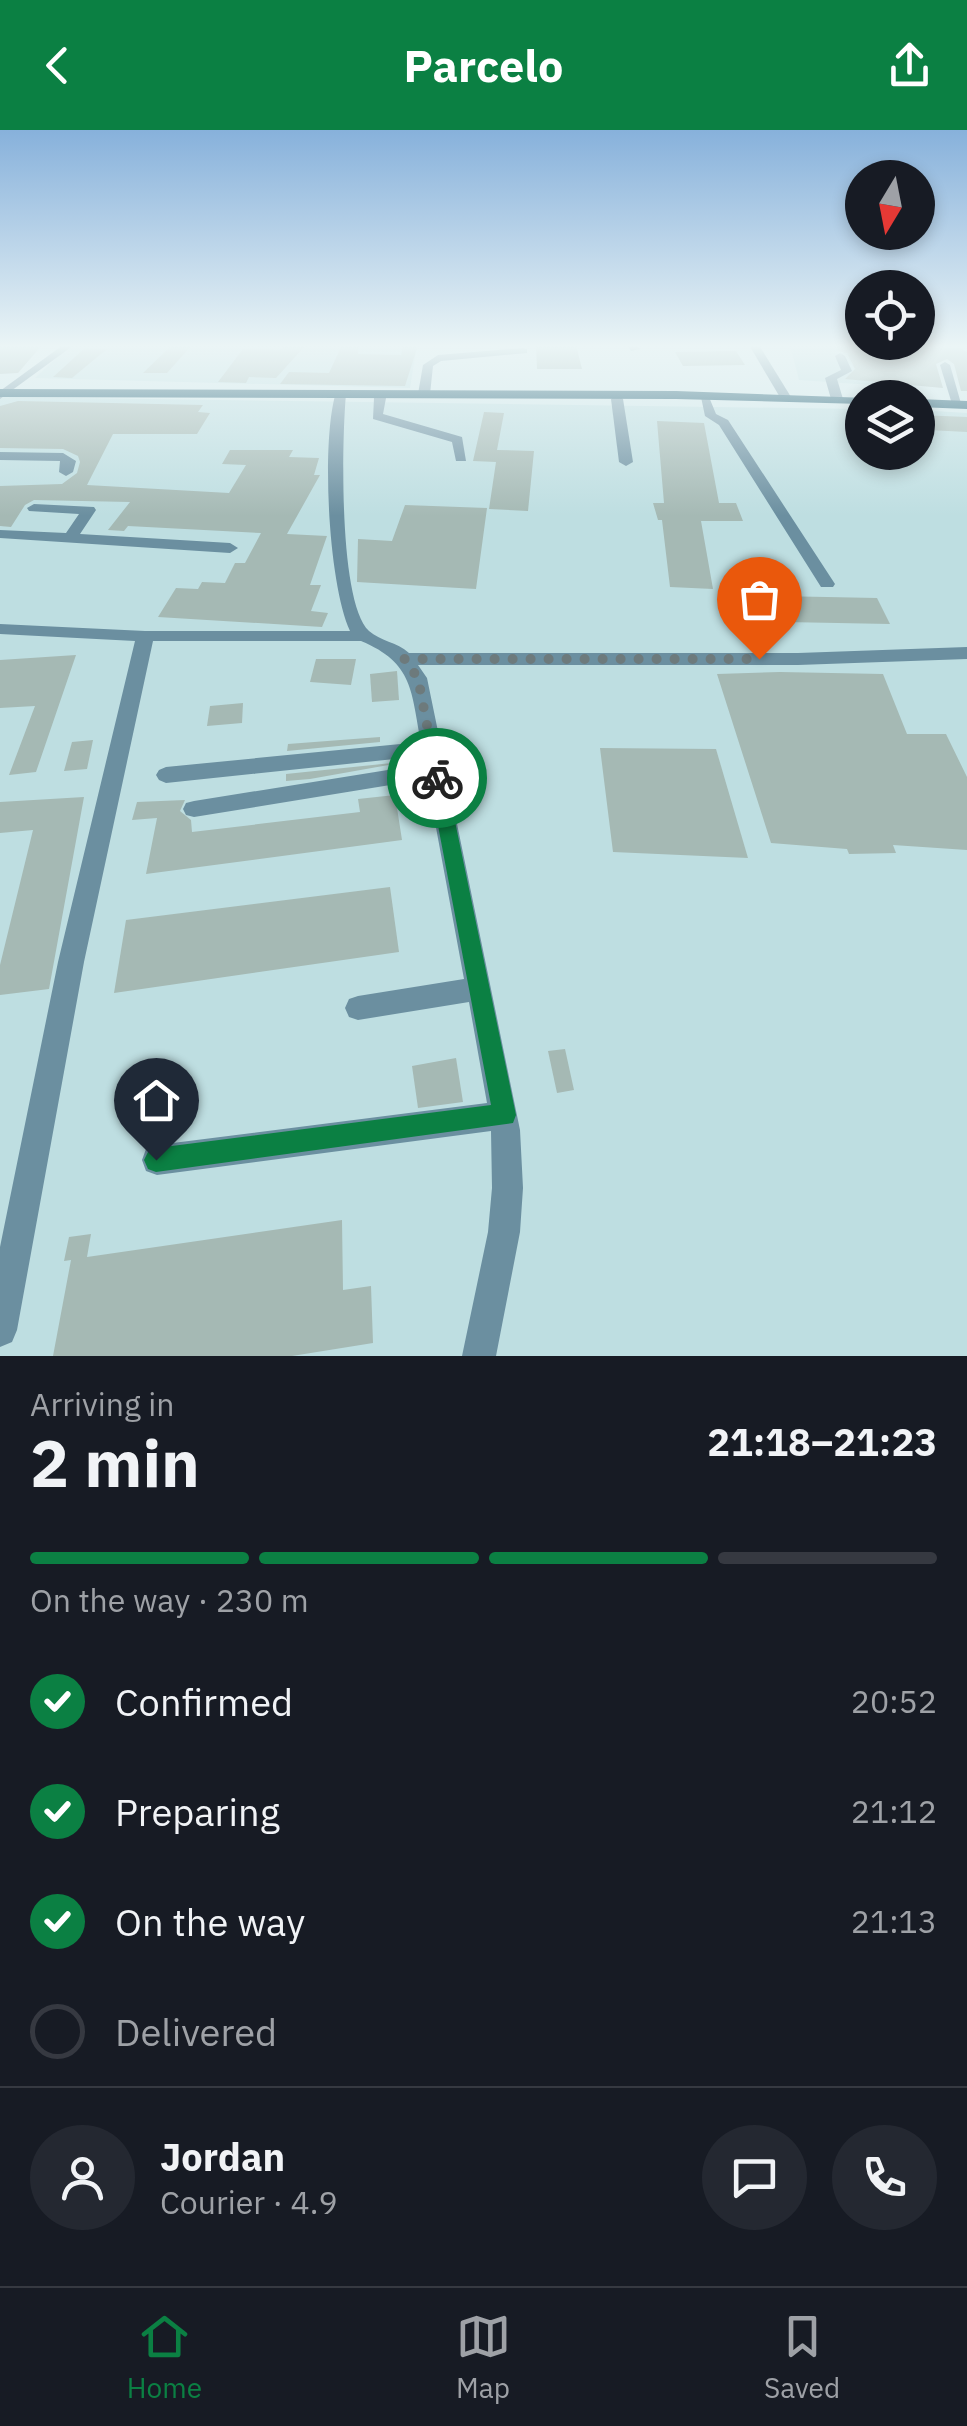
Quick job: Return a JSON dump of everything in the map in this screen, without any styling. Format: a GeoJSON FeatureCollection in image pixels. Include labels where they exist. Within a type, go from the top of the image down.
{"type":"FeatureCollection","features":[{"type":"Feature","properties":{"kind":"main road"},"geometry":{"type":"LineString","coordinates":[[935,405],[964,406]]}},
{"type":"Feature","properties":{"kind":"street"},"geometry":{"type":"LineString","coordinates":[[340,402],[340,559],[348,613],[363,636]]}},
{"type":"Feature","properties":{"kind":"street"},"geometry":{"type":"LineString","coordinates":[[379,402],[380,419],[458,440],[461,458]]}},
{"type":"Feature","properties":{"kind":"street"},"geometry":{"type":"LineString","coordinates":[[618,402],[626,462]]}},
{"type":"Feature","properties":{"kind":"street"},"geometry":{"type":"LineString","coordinates":[[706,402],[711,416],[724,423],[827,584]]}},
{"type":"Feature","properties":{"kind":"street"},"geometry":{"type":"LineString","coordinates":[[0,456],[63,457],[69,461],[66,472]]}},
{"type":"Feature","properties":{"kind":"street"},"geometry":{"type":"LineString","coordinates":[[34,508],[89,510],[70,538]]}},
{"type":"Feature","properties":{"kind":"street"},"geometry":{"type":"LineString","coordinates":[[0,534],[230,548]]}},
{"type":"Feature","properties":{"kind":"street"},"geometry":{"type":"LineString","coordinates":[[0,629],[145,636],[363,636],[388,646],[418,678],[504,1115],[509,1170],[503,1236],[485,1310],[480,1356]]}},
{"type":"Feature","properties":{"kind":"street"},"geometry":{"type":"LineString","coordinates":[[0,1330],[70,962],[145,636]]}},
{"type":"Feature","properties":{"kind":"street"},"geometry":{"type":"LineString","coordinates":[[404,659],[798,659],[967,653]]}},
{"type":"Feature","properties":{"kind":"street"},"geometry":{"type":"LineString","coordinates":[[166,776],[434,759]]}},
{"type":"Feature","properties":{"kind":"street"},"geometry":{"type":"LineString","coordinates":[[194,808],[434,759]]}},
{"type":"Feature","properties":{"kind":"street"},"geometry":{"type":"LineString","coordinates":[[358,1008],[480,988]]}},
{"type":"Feature","properties":{"kind":"street"},"geometry":{"type":"LineString","coordinates":[[156,1160],[504,1115]]}},
{"type":"Feature","properties":{"kind":"shaded area"},"geometry":{"type":"Polygon","coordinates":[[[0,402],[845,409],[845,470],[935,470],[935,411],[967,413],[967,1356],[0,1356],[0,402]]]}},
{"type":"Feature","properties":{"kind":"building"},"geometry":{"type":"Polygon","coordinates":[[[14,402],[203,405],[198,412],[210,413],[197,434],[113,434],[87,485],[229,493],[246,465],[222,464],[230,450],[293,450],[289,457],[319,458],[314,475],[320,475],[287,534],[327,536],[310,585],[321,585],[311,611],[328,613],[322,627],[158,617],[176,588],[198,589],[202,582],[225,583],[235,563],[245,563],[261,533],[128,526],[124,531],[108,530],[130,502],[34,500],[25,505],[11,527],[0,526],[0,486],[62,484],[77,473],[80,462],[78,456],[63,449],[0,448],[0,406],[14,402]]]}},
{"type":"Feature","properties":{"kind":"building"},"geometry":{"type":"Polygon","coordinates":[[[484,412],[504,413],[497,450],[534,451],[528,511],[489,509],[496,462],[473,461],[484,412]]]}},
{"type":"Feature","properties":{"kind":"building"},"geometry":{"type":"Polygon","coordinates":[[[935,416],[967,417],[967,432],[935,430],[935,416]]]}},
{"type":"Feature","properties":{"kind":"building"},"geometry":{"type":"Polygon","coordinates":[[[657,421],[704,423],[719,503],[736,503],[743,521],[701,521],[713,589],[670,587],[662,520],[658,520],[653,503],[664,503],[657,421]]]}},
{"type":"Feature","properties":{"kind":"building"},"geometry":{"type":"Polygon","coordinates":[[[405,505],[487,508],[476,589],[357,582],[358,539],[392,541],[405,505]]]}},
{"type":"Feature","properties":{"kind":"building"},"geometry":{"type":"Polygon","coordinates":[[[776,596],[877,598],[890,624],[785,622],[776,596]]]}},
{"type":"Feature","properties":{"kind":"building"},"geometry":{"type":"Polygon","coordinates":[[[76,655],[36,772],[9,775],[35,706],[0,708],[0,660],[76,655]]]}},
{"type":"Feature","properties":{"kind":"building"},"geometry":{"type":"Polygon","coordinates":[[[316,659],[356,659],[351,685],[310,682],[316,659]]]}},
{"type":"Feature","properties":{"kind":"building"},"geometry":{"type":"Polygon","coordinates":[[[397,671],[399,700],[372,702],[370,674],[397,671]]]}},
{"type":"Feature","properties":{"kind":"building"},"geometry":{"type":"Polygon","coordinates":[[[717,674],[883,674],[907,734],[946,734],[967,777],[967,850],[893,845],[896,853],[849,854],[847,849],[771,843],[717,674]]]}},
{"type":"Feature","properties":{"kind":"building"},"geometry":{"type":"Polygon","coordinates":[[[243,703],[242,723],[207,726],[210,706],[243,703]]]}},
{"type":"Feature","properties":{"kind":"building"},"geometry":{"type":"Polygon","coordinates":[[[380,737],[380,742],[287,751],[288,744],[380,737]]]}},
{"type":"Feature","properties":{"kind":"building"},"geometry":{"type":"Polygon","coordinates":[[[93,740],[87,769],[64,771],[72,742],[93,740]]]}},
{"type":"Feature","properties":{"kind":"building"},"geometry":{"type":"Polygon","coordinates":[[[600,748],[716,749],[748,858],[613,852],[600,748]]]}},
{"type":"Feature","properties":{"kind":"building"},"geometry":{"type":"Polygon","coordinates":[[[411,761],[310,779],[286,781],[286,774],[411,761]]]}},
{"type":"Feature","properties":{"kind":"building"},"geometry":{"type":"Polygon","coordinates":[[[395,795],[402,840],[146,874],[157,818],[132,820],[137,802],[185,800],[180,811],[191,820],[192,832],[360,812],[358,799],[395,795]]]}},
{"type":"Feature","properties":{"kind":"building"},"geometry":{"type":"Polygon","coordinates":[[[84,797],[49,989],[0,995],[0,965],[33,830],[0,833],[0,802],[84,797]]]}},
{"type":"Feature","properties":{"kind":"building"},"geometry":{"type":"Polygon","coordinates":[[[390,887],[399,952],[114,993],[126,920],[390,887]]]}},
{"type":"Feature","properties":{"kind":"building"},"geometry":{"type":"Polygon","coordinates":[[[565,1049],[574,1090],[557,1093],[548,1051],[565,1049]]]}},
{"type":"Feature","properties":{"kind":"building"},"geometry":{"type":"Polygon","coordinates":[[[456,1058],[463,1102],[418,1108],[412,1066],[456,1058]]]}},
{"type":"Feature","properties":{"kind":"building"},"geometry":{"type":"Polygon","coordinates":[[[342,1220],[343,1290],[371,1286],[373,1343],[292,1356],[53,1356],[71,1260],[64,1261],[69,1237],[91,1234],[87,1257],[342,1220]]]}},
{"type":"Feature","properties":{"kind":"way so far"},"geometry":{"type":"LineString","coordinates":[[437,778],[418,678],[404,659],[759,659]]}},
{"type":"Feature","properties":{"kind":"route"},"geometry":{"type":"LineString","coordinates":[[156,1160],[504,1115],[437,778]]}}]}
